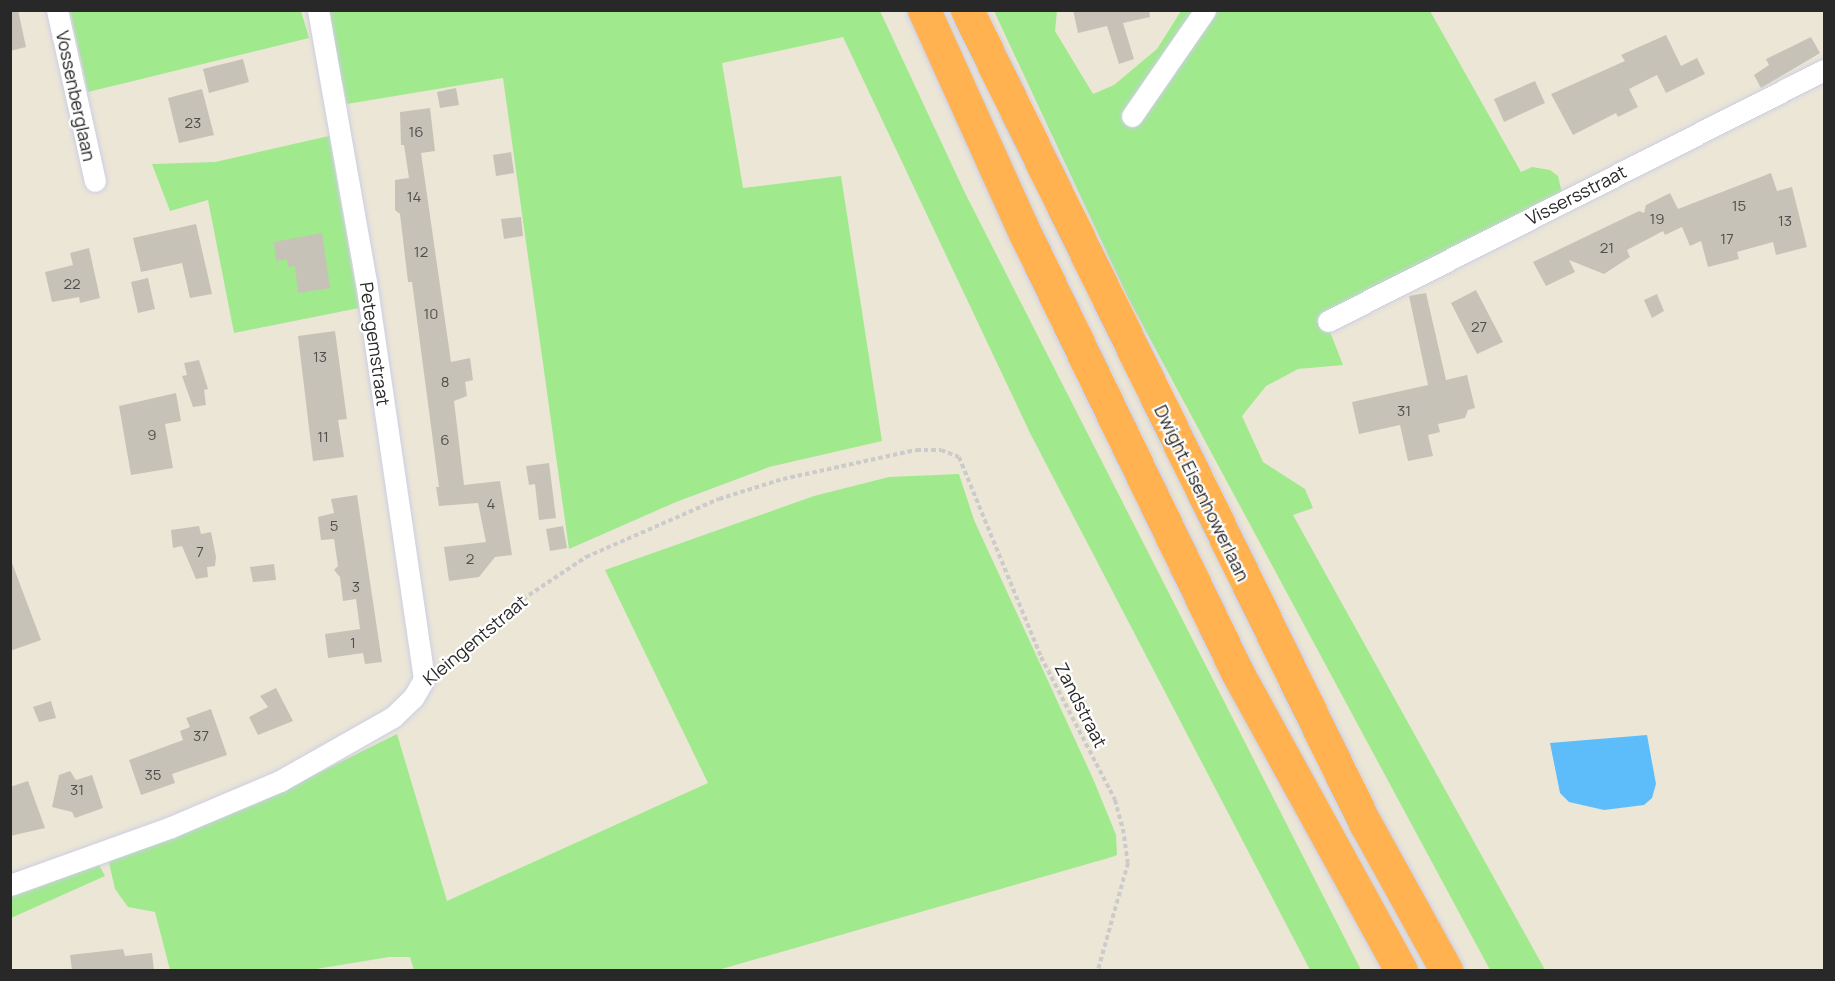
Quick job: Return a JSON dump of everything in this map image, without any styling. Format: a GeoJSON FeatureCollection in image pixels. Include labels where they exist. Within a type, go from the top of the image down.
{"type":"FeatureCollection","features":[{"type":"Feature","properties":{"kind":"highway"},"geometry":{"type":"LineString","coordinates":[[924,10],[1237,672],[1401,970]]}},
{"type":"Feature","properties":{"kind":"highway","name":"Dwight Eisenhowerlaan"},"geometry":{"type":"LineString","coordinates":[[967,10],[1354,802],[1446,970]]}},
{"type":"Feature","properties":{"kind":"street","name":"Vossenberglaan"},"geometry":{"type":"LineString","coordinates":[[57,10],[94,182]]}},
{"type":"Feature","properties":{"kind":"street","name":"Petegemstraat"},"geometry":{"type":"LineString","coordinates":[[318,10],[366,282],[424,679]]}},
{"type":"Feature","properties":{"kind":"street"},"geometry":{"type":"LineString","coordinates":[[1132,116],[1205,10]]}},
{"type":"Feature","properties":{"kind":"street","name":"Vissersstraat"},"geometry":{"type":"LineString","coordinates":[[1328,321],[1824,70]]}},
{"type":"Feature","properties":{"kind":"street","name":"Kleingentstraat"},"geometry":{"type":"LineString","coordinates":[[10,885],[171,827],[280,781],[393,717],[413,698],[424,679]]}},
{"type":"Feature","properties":{"kind":"path","name":"Kleingentstraat"},"geometry":{"type":"LineString","coordinates":[[424,679],[529,595],[586,558],[719,499],[783,479],[916,450],[941,450],[959,457]]}},
{"type":"Feature","properties":{"kind":"path","name":"Zandstraat"},"geometry":{"type":"LineString","coordinates":[[959,457],[1041,657],[1114,800],[1123,829],[1128,863],[1117,912],[1098,970]]}},
{"type":"Feature","properties":{"kind":"green space"},"geometry":{"type":"Polygon","coordinates":[[[70,11],[301,11],[309,38],[88,92],[70,11]]]}},
{"type":"Feature","properties":{"kind":"green space"},"geometry":{"type":"Polygon","coordinates":[[[327,11],[880,11],[965,193],[1361,970],[1310,970],[1030,433],[843,37],[722,63],[743,188],[841,176],[882,441],[769,467],[676,502],[569,549],[503,78],[347,104],[327,11]]]}},
{"type":"Feature","properties":{"kind":"green space"},"geometry":{"type":"Polygon","coordinates":[[[994,11],[1057,11],[1055,31],[1093,94],[1114,85],[1157,49],[1181,11],[1430,11],[1521,172],[1532,167],[1550,170],[1558,176],[1562,193],[1323,314],[1343,365],[1298,369],[1266,386],[1242,416],[1263,462],[1305,489],[1313,508],[1293,515],[1545,970],[1490,970],[1128,298],[994,11]]]}},
{"type":"Feature","properties":{"kind":"green space"},"geometry":{"type":"Polygon","coordinates":[[[329,136],[359,308],[234,333],[208,200],[170,211],[152,164],[215,162],[329,136]]]}},
{"type":"Feature","properties":{"kind":"green space"},"geometry":{"type":"Polygon","coordinates":[[[959,474],[974,520],[1094,781],[1116,835],[1117,855],[718,970],[414,970],[410,957],[389,957],[310,970],[170,970],[155,912],[128,907],[115,889],[108,858],[282,791],[397,734],[447,901],[708,783],[605,570],[814,496],[889,477],[959,474]]]}},
{"type":"Feature","properties":{"kind":"green space"},"geometry":{"type":"Polygon","coordinates":[[[89,862],[99,865],[105,876],[11,918],[11,891],[89,862]]]}},
{"type":"Feature","properties":{"kind":"water"},"geometry":{"type":"Polygon","coordinates":[[[1647,735],[1656,784],[1652,798],[1644,805],[1604,810],[1569,802],[1560,793],[1550,743],[1647,735]]]}},
{"type":"Feature","properties":{"kind":"building"},"geometry":{"type":"Polygon","coordinates":[[[10,10],[18,10],[26,47],[10,51],[10,10]]]}},
{"type":"Feature","properties":{"kind":"building"},"geometry":{"type":"Polygon","coordinates":[[[1073,10],[1149,10],[1150,17],[1123,23],[1134,59],[1119,64],[1107,26],[1078,33],[1073,10]]]}},
{"type":"Feature","properties":{"kind":"building"},"geometry":{"type":"Polygon","coordinates":[[[1666,35],[1681,66],[1697,58],[1705,74],[1666,93],[1657,75],[1629,89],[1638,107],[1618,117],[1616,113],[1573,135],[1551,94],[1625,61],[1621,55],[1666,35]]]}},
{"type":"Feature","properties":{"kind":"building"},"geometry":{"type":"Polygon","coordinates":[[[1811,37],[1820,53],[1761,88],[1754,75],[1769,65],[1766,59],[1811,37]]]}},
{"type":"Feature","properties":{"kind":"building"},"geometry":{"type":"Polygon","coordinates":[[[243,59],[249,82],[209,93],[203,69],[243,59]]]}},
{"type":"Feature","properties":{"kind":"building"},"geometry":{"type":"Polygon","coordinates":[[[1535,81],[1545,103],[1504,122],[1494,99],[1535,81]]]}},
{"type":"Feature","properties":{"kind":"building"},"geometry":{"type":"Polygon","coordinates":[[[456,88],[459,105],[440,108],[437,92],[456,88]]]}},
{"type":"Feature","properties":{"kind":"building"},"geometry":{"type":"Polygon","coordinates":[[[202,89],[214,135],[179,143],[168,98],[202,89]]]}},
{"type":"Feature","properties":{"kind":"building"},"geometry":{"type":"Polygon","coordinates":[[[430,108],[435,151],[421,153],[451,362],[470,358],[473,380],[465,382],[467,396],[454,401],[464,485],[500,481],[512,555],[495,557],[479,577],[449,581],[444,547],[486,542],[478,503],[439,506],[436,487],[439,487],[412,282],[408,282],[400,214],[395,210],[395,180],[409,178],[404,145],[401,145],[400,112],[430,108]]]}},
{"type":"Feature","properties":{"kind":"building"},"geometry":{"type":"Polygon","coordinates":[[[511,152],[514,173],[496,176],[493,155],[511,152]]]}},
{"type":"Feature","properties":{"kind":"building"},"geometry":{"type":"Polygon","coordinates":[[[1771,173],[1777,191],[1792,187],[1807,247],[1776,255],[1773,242],[1737,252],[1739,259],[1708,267],[1701,241],[1690,246],[1682,227],[1665,235],[1663,231],[1627,250],[1630,257],[1604,274],[1569,260],[1575,272],[1546,286],[1533,262],[1639,211],[1644,213],[1646,205],[1670,193],[1678,209],[1771,173]]]}},
{"type":"Feature","properties":{"kind":"building"},"geometry":{"type":"Polygon","coordinates":[[[521,217],[523,236],[504,239],[501,219],[521,217]]]}},
{"type":"Feature","properties":{"kind":"building"},"geometry":{"type":"Polygon","coordinates":[[[196,224],[212,294],[190,298],[182,263],[141,272],[133,238],[196,224]]]}},
{"type":"Feature","properties":{"kind":"building"},"geometry":{"type":"Polygon","coordinates":[[[322,233],[330,288],[298,293],[295,266],[288,267],[287,259],[276,261],[274,242],[322,233]]]}},
{"type":"Feature","properties":{"kind":"building"},"geometry":{"type":"Polygon","coordinates":[[[89,248],[100,298],[80,303],[79,297],[52,302],[45,272],[73,265],[70,253],[89,248]]]}},
{"type":"Feature","properties":{"kind":"building"},"geometry":{"type":"Polygon","coordinates":[[[148,278],[155,309],[138,313],[131,282],[148,278]]]}},
{"type":"Feature","properties":{"kind":"building"},"geometry":{"type":"Polygon","coordinates":[[[1476,290],[1503,342],[1477,354],[1451,303],[1476,290]]]}},
{"type":"Feature","properties":{"kind":"building"},"geometry":{"type":"Polygon","coordinates":[[[1426,293],[1446,380],[1467,375],[1475,408],[1468,410],[1465,418],[1438,424],[1440,432],[1428,435],[1433,456],[1408,461],[1400,425],[1359,434],[1352,402],[1428,385],[1409,296],[1426,293]]]}},
{"type":"Feature","properties":{"kind":"building"},"geometry":{"type":"Polygon","coordinates":[[[1657,294],[1664,311],[1652,318],[1644,300],[1657,294]]]}},
{"type":"Feature","properties":{"kind":"building"},"geometry":{"type":"Polygon","coordinates":[[[335,331],[347,419],[338,420],[344,457],[313,461],[298,336],[335,331]]]}},
{"type":"Feature","properties":{"kind":"building"},"geometry":{"type":"Polygon","coordinates":[[[199,360],[208,389],[204,390],[206,405],[193,407],[182,376],[187,375],[184,363],[199,360]]]}},
{"type":"Feature","properties":{"kind":"building"},"geometry":{"type":"Polygon","coordinates":[[[176,393],[181,421],[165,424],[173,468],[131,475],[119,406],[176,393]]]}},
{"type":"Feature","properties":{"kind":"building"},"geometry":{"type":"Polygon","coordinates":[[[549,463],[556,518],[539,520],[535,484],[529,485],[526,466],[549,463]]]}},
{"type":"Feature","properties":{"kind":"building"},"geometry":{"type":"Polygon","coordinates":[[[357,495],[382,662],[365,664],[363,653],[328,658],[325,634],[360,629],[356,599],[343,601],[340,577],[334,570],[338,566],[334,539],[321,540],[318,517],[334,513],[331,499],[357,495]]]}},
{"type":"Feature","properties":{"kind":"building"},"geometry":{"type":"Polygon","coordinates":[[[199,526],[201,534],[211,532],[216,557],[215,566],[207,567],[208,577],[196,579],[182,546],[173,548],[171,530],[199,526]]]}},
{"type":"Feature","properties":{"kind":"building"},"geometry":{"type":"Polygon","coordinates":[[[563,526],[567,548],[550,551],[546,529],[563,526]]]}},
{"type":"Feature","properties":{"kind":"building"},"geometry":{"type":"Polygon","coordinates":[[[12,563],[41,640],[10,651],[10,564],[12,563]]]}},
{"type":"Feature","properties":{"kind":"building"},"geometry":{"type":"Polygon","coordinates":[[[274,564],[276,580],[253,582],[250,567],[274,564]]]}},
{"type":"Feature","properties":{"kind":"building"},"geometry":{"type":"Polygon","coordinates":[[[276,688],[293,721],[258,735],[249,717],[268,707],[260,696],[276,688]]]}},
{"type":"Feature","properties":{"kind":"building"},"geometry":{"type":"Polygon","coordinates":[[[51,701],[56,718],[39,722],[33,707],[51,701]]]}},
{"type":"Feature","properties":{"kind":"building"},"geometry":{"type":"Polygon","coordinates":[[[211,709],[227,755],[172,774],[175,783],[141,795],[129,760],[183,740],[180,731],[190,727],[186,718],[211,709]]]}},
{"type":"Feature","properties":{"kind":"building"},"geometry":{"type":"Polygon","coordinates":[[[70,771],[76,780],[92,775],[103,808],[75,818],[72,812],[52,807],[59,775],[70,771]]]}},
{"type":"Feature","properties":{"kind":"building"},"geometry":{"type":"Polygon","coordinates":[[[28,781],[45,828],[10,836],[10,787],[28,781]]]}},
{"type":"Feature","properties":{"kind":"building"},"geometry":{"type":"Polygon","coordinates":[[[123,949],[125,956],[152,953],[154,970],[72,970],[70,955],[123,949]]]}}]}
